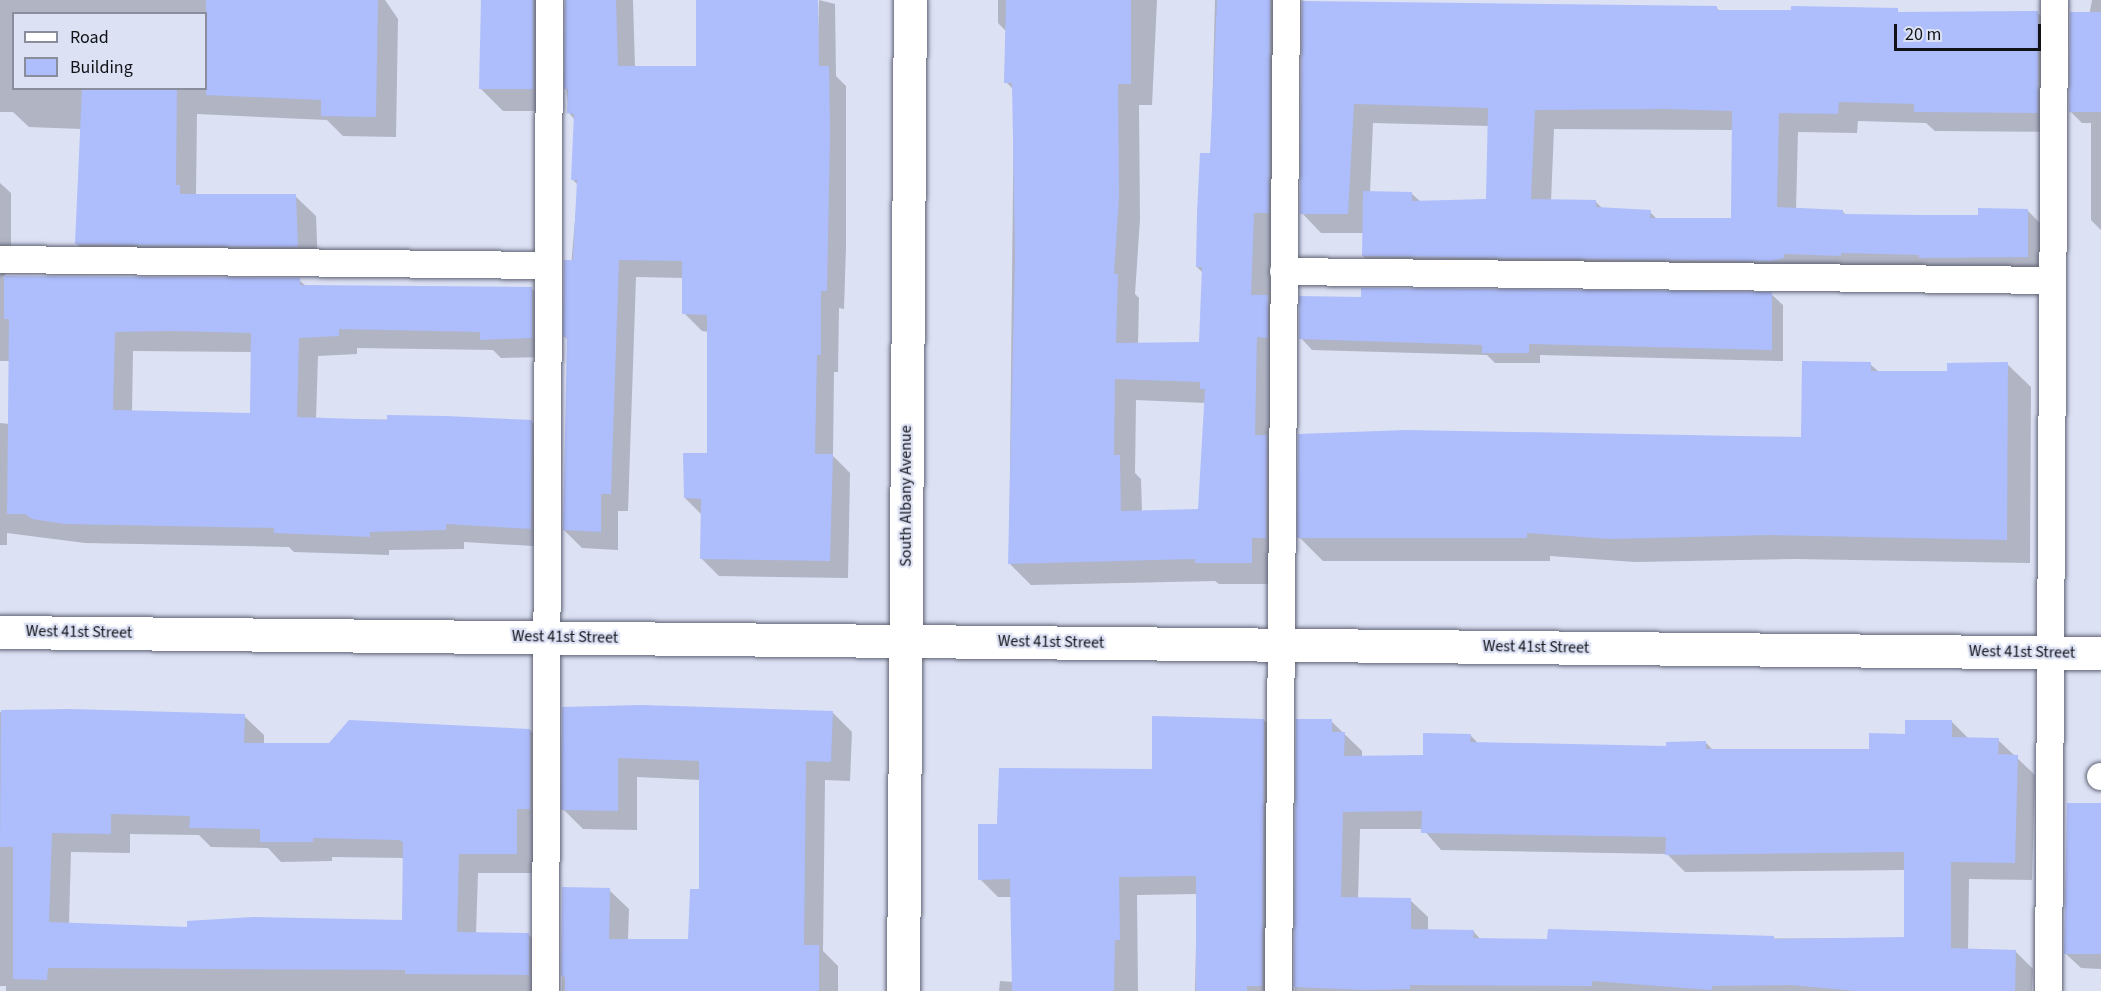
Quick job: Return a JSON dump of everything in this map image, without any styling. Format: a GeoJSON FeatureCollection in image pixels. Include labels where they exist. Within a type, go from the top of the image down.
{"type":"FeatureCollection","features":[{"type":"Feature","properties":{"kind":"street","name":"South Albany Avenue"},"geometry":{"type":"LineString","coordinates":[[903,991],[909,0]]}},
{"type":"Feature","properties":{"kind":"street","name":"West 41st Street"},"geometry":{"type":"LineString","coordinates":[[0,632],[2101,653]]}},
{"type":"Feature","properties":{"kind":"lane"},"geometry":{"type":"LineString","coordinates":[[545,991],[549,0]]}},
{"type":"Feature","properties":{"kind":"lane"},"geometry":{"type":"LineString","coordinates":[[1278,991],[1286,0]]}},
{"type":"Feature","properties":{"kind":"lane"},"geometry":{"type":"LineString","coordinates":[[2048,991],[2054,0]]}},
{"type":"Feature","properties":{"kind":"lane"},"geometry":{"type":"LineString","coordinates":[[0,259],[548,265]]}},
{"type":"Feature","properties":{"kind":"lane"},"geometry":{"type":"LineString","coordinates":[[1283,271],[2052,280]]}},
{"type":"Feature","properties":{"kind":"building"},"geometry":{"type":"Polygon","coordinates":[[[206,0],[378,0],[376,117],[321,116],[321,100],[206,95],[206,0]]]}},
{"type":"Feature","properties":{"kind":"building"},"geometry":{"type":"Polygon","coordinates":[[[481,0],[533,0],[533,89],[479,89],[481,0]]]}},
{"type":"Feature","properties":{"kind":"building"},"geometry":{"type":"Polygon","coordinates":[[[565,0],[616,0],[618,66],[696,66],[696,0],[818,0],[819,66],[829,66],[830,134],[827,291],[821,291],[821,355],[817,355],[815,454],[833,454],[830,561],[700,559],[701,499],[684,498],[683,453],[707,453],[707,315],[682,314],[682,261],[619,260],[611,494],[601,494],[601,532],[563,530],[567,337],[563,337],[564,260],[573,260],[577,180],[571,180],[574,114],[567,113],[568,89],[564,89],[565,0]]]}},
{"type":"Feature","properties":{"kind":"building"},"geometry":{"type":"Polygon","coordinates":[[[1006,0],[1131,0],[1131,84],[1118,84],[1119,197],[1114,274],[1118,274],[1116,343],[1199,342],[1202,267],[1196,267],[1200,153],[1210,153],[1217,0],[1270,0],[1269,213],[1254,213],[1251,295],[1268,295],[1268,338],[1257,337],[1255,435],[1267,435],[1266,538],[1252,538],[1252,563],[1195,563],[1195,559],[1008,564],[1015,255],[1012,83],[1004,83],[1006,0]],[[1115,379],[1114,455],[1120,455],[1121,511],[1198,509],[1205,389],[1200,389],[1200,382],[1115,379]]]}},
{"type":"Feature","properties":{"kind":"building"},"geometry":{"type":"Polygon","coordinates":[[[1302,1],[1717,6],[1717,10],[1791,10],[1791,6],[1898,8],[1898,12],[2038,11],[2038,113],[1914,112],[1914,104],[1839,102],[1838,114],[1779,113],[1777,207],[1843,210],[1843,214],[1919,215],[1978,215],[1978,208],[2028,209],[2028,257],[1919,258],[1919,255],[1841,253],[1841,256],[1784,254],[1784,258],[1772,261],[1362,256],[1363,191],[1412,192],[1412,201],[1486,199],[1488,108],[1354,104],[1348,214],[1300,214],[1302,1]],[[1535,110],[1531,199],[1596,200],[1596,207],[1651,210],[1650,218],[1731,218],[1732,111],[1535,110]]]}},
{"type":"Feature","properties":{"kind":"building"},"geometry":{"type":"Polygon","coordinates":[[[2070,12],[2101,12],[2101,112],[2069,112],[2070,12]]]}},
{"type":"Feature","properties":{"kind":"building"},"geometry":{"type":"Polygon","coordinates":[[[82,90],[177,90],[176,185],[180,185],[180,194],[296,194],[298,247],[75,244],[82,90]]]}},
{"type":"Feature","properties":{"kind":"building"},"geometry":{"type":"Polygon","coordinates":[[[4,276],[300,278],[300,285],[532,287],[532,338],[480,340],[480,332],[339,329],[339,336],[299,338],[297,417],[387,420],[387,415],[532,420],[531,529],[446,524],[446,530],[370,532],[370,537],[274,533],[274,528],[65,524],[32,519],[25,514],[7,514],[9,319],[4,319],[4,276]],[[115,332],[113,410],[250,413],[251,333],[115,332]]]}},
{"type":"Feature","properties":{"kind":"building"},"geometry":{"type":"Polygon","coordinates":[[[1361,288],[1772,292],[1772,350],[1529,344],[1529,353],[1482,353],[1482,345],[1299,339],[1299,296],[1361,297],[1361,288]]]}},
{"type":"Feature","properties":{"kind":"building"},"geometry":{"type":"Polygon","coordinates":[[[1802,361],[1871,362],[1871,371],[1947,371],[1947,363],[2008,362],[2007,540],[1771,535],[1610,539],[1527,533],[1527,538],[1297,538],[1298,434],[1406,430],[1801,437],[1802,361]]]}},
{"type":"Feature","properties":{"kind":"building"},"geometry":{"type":"Polygon","coordinates":[[[641,705],[833,711],[831,762],[806,761],[804,945],[819,945],[819,991],[565,991],[565,977],[561,976],[562,887],[610,888],[609,939],[688,939],[690,889],[699,889],[699,761],[618,758],[618,811],[561,810],[562,707],[641,705]]]}},
{"type":"Feature","properties":{"kind":"building"},"geometry":{"type":"Polygon","coordinates":[[[70,709],[245,714],[244,743],[329,743],[349,720],[530,729],[530,809],[517,809],[517,854],[459,854],[457,932],[529,933],[529,975],[405,974],[405,970],[48,968],[47,980],[13,979],[13,847],[0,847],[1,710],[70,709]],[[111,814],[111,834],[52,833],[49,922],[187,927],[187,921],[253,917],[402,920],[403,842],[313,838],[313,842],[260,842],[260,829],[189,828],[190,816],[111,814]]]}},
{"type":"Feature","properties":{"kind":"building"},"geometry":{"type":"Polygon","coordinates":[[[1152,716],[1264,719],[1262,986],[1247,986],[1247,991],[1196,991],[1196,876],[1119,877],[1120,940],[1115,940],[1114,991],[1012,991],[1010,879],[978,880],[978,824],[997,824],[999,768],[1152,769],[1152,716]]]}},
{"type":"Feature","properties":{"kind":"building"},"geometry":{"type":"Polygon","coordinates":[[[1296,719],[1332,719],[1332,732],[1345,732],[1344,756],[1423,755],[1423,733],[1471,734],[1470,742],[1666,746],[1666,742],[1706,741],[1706,749],[1869,749],[1869,733],[1905,734],[1905,720],[1952,720],[1952,737],[1999,738],[1998,754],[2018,755],[2015,863],[1951,862],[1951,948],[2016,950],[2015,991],[1856,991],[1790,985],[1712,986],[1712,990],[1592,981],[1592,986],[1410,985],[1410,989],[1366,990],[1294,987],[1296,719]],[[1422,811],[1343,812],[1341,897],[1411,898],[1411,929],[1474,930],[1473,938],[1547,939],[1548,929],[1774,936],[1774,939],[1904,937],[1904,852],[1665,855],[1666,837],[1421,833],[1422,811]]]}},
{"type":"Feature","properties":{"kind":"building"},"geometry":{"type":"Polygon","coordinates":[[[2067,803],[2101,803],[2101,954],[2064,954],[2067,803]]]}}]}
